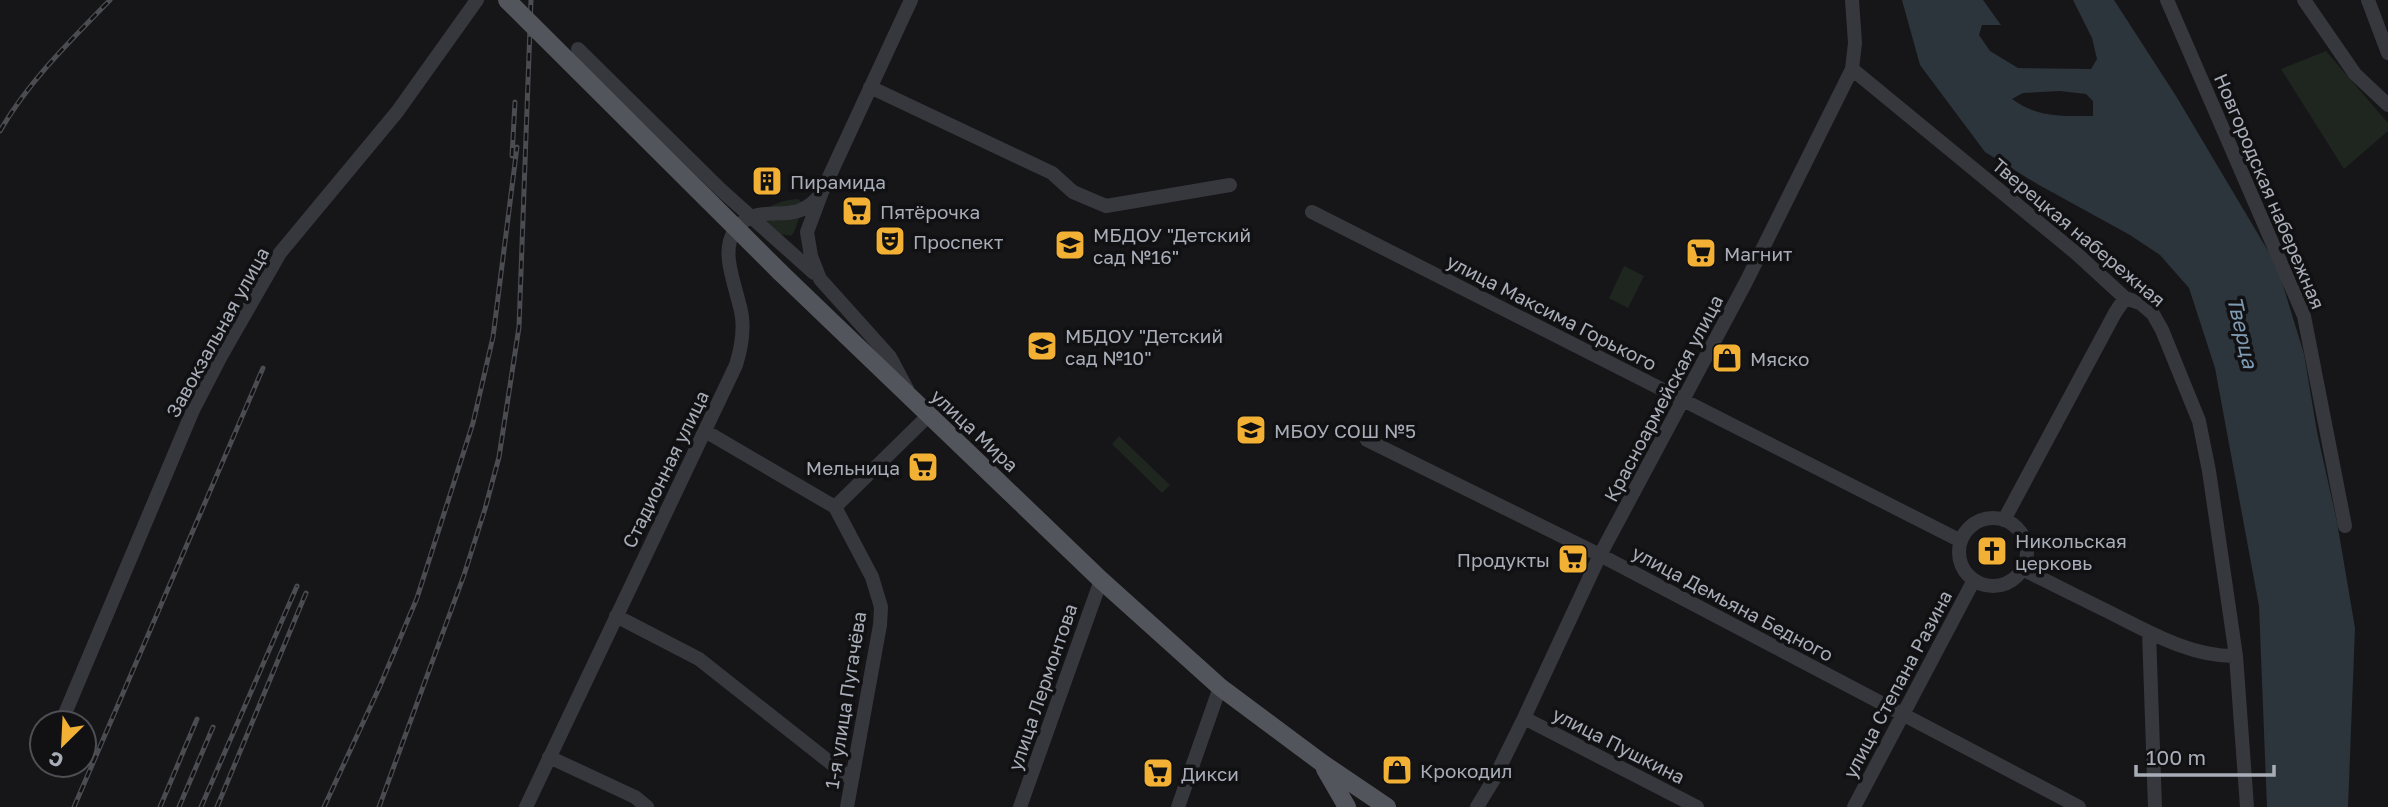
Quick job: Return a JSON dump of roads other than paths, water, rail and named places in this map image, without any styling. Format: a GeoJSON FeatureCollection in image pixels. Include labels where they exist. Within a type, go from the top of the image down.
{"type":"FeatureCollection","features":[{"type":"Feature","properties":{"kind":"main road"},"geometry":{"type":"LineString","coordinates":[[507,0],[780,272],[912,399]]}},
{"type":"Feature","properties":{"kind":"main road","name":"улица Мира"},"geometry":{"type":"LineString","coordinates":[[912,399],[1101,580],[1220,687],[1322,763],[1387,807]]}},
{"type":"Feature","properties":{"kind":"main road","name":"улица Мира"},"geometry":{"type":"LineString","coordinates":[[1322,763],[1336,784],[1346,807]]}},
{"type":"Feature","properties":{"kind":"street","name":"Завокзальная улица"},"geometry":{"type":"LineString","coordinates":[[67,709],[193,410],[280,253],[397,112],[477,0]]}},
{"type":"Feature","properties":{"kind":"street"},"geometry":{"type":"LineString","coordinates":[[807,232],[822,192],[911,0]]}},
{"type":"Feature","properties":{"kind":"street","name":"Красноармейская улица"},"geometry":{"type":"LineString","coordinates":[[1477,807],[1524,718],[1600,555],[1746,282],[1852,69],[1855,43],[1853,0]]}},
{"type":"Feature","properties":{"kind":"street","name":"Новгородская набережная"},"geometry":{"type":"LineString","coordinates":[[2166,0],[2304,316],[2345,526]]}},
{"type":"Feature","properties":{"kind":"street"},"geometry":{"type":"LineString","coordinates":[[2304,0],[2355,74],[2388,106]]}},
{"type":"Feature","properties":{"kind":"street"},"geometry":{"type":"LineString","coordinates":[[2368,0],[2388,53]]}},
{"type":"Feature","properties":{"kind":"street"},"geometry":{"type":"LineString","coordinates":[[578,49],[721,190],[820,279]]}},
{"type":"Feature","properties":{"kind":"street","name":"Тверецкая набережная"},"geometry":{"type":"LineString","coordinates":[[1852,69],[2077,254],[2125,298],[2140,303],[2153,314],[2162,330],[2199,421],[2218,524],[2236,656],[2247,807]]}},
{"type":"Feature","properties":{"kind":"street"},"geometry":{"type":"LineString","coordinates":[[870,87],[1052,173],[1073,192],[1105,206],[1230,185]]}},
{"type":"Feature","properties":{"kind":"street"},"geometry":{"type":"LineString","coordinates":[[786,215],[807,208],[822,192]]}},
{"type":"Feature","properties":{"kind":"street","name":"улица Максима Горького"},"geometry":{"type":"LineString","coordinates":[[1312,212],[1961,541]]}},
{"type":"Feature","properties":{"kind":"street"},"geometry":{"type":"LineString","coordinates":[[753,216],[769,213],[786,215],[799,221],[807,232]]}},
{"type":"Feature","properties":{"kind":"street","name":"Стадионная улица"},"geometry":{"type":"LineString","coordinates":[[526,807],[733,373],[742,342],[741,310],[728,247],[735,230],[753,216]]}},
{"type":"Feature","properties":{"kind":"street","name":"улица Мира"},"geometry":{"type":"LineString","coordinates":[[807,232],[811,256],[820,279],[890,357],[912,399]]}},
{"type":"Feature","properties":{"kind":"street"},"geometry":{"type":"LineString","coordinates":[[2004,520],[2125,298]]}},
{"type":"Feature","properties":{"kind":"street"},"geometry":{"type":"LineString","coordinates":[[705,431],[835,507],[929,415]]}},
{"type":"Feature","properties":{"kind":"street","name":"улица Демьяна Бедного"},"geometry":{"type":"LineString","coordinates":[[1367,440],[1600,555],[2079,807]]}},
{"type":"Feature","properties":{"kind":"street","name":"1-я улица Пугачёва"},"geometry":{"type":"LineString","coordinates":[[835,507],[872,577],[881,607],[848,807]]}},
{"type":"Feature","properties":{"kind":"street"},"geometry":{"type":"LineString","coordinates":[[1995,518],[2004,520],[2020,531],[2025,540],[2026,560],[2022,569],[2017,576],[2000,585],[1974,580],[1960,558],[1961,541],[1965,533],[1978,521],[1995,518]]}},
{"type":"Feature","properties":{"kind":"street"},"geometry":{"type":"LineString","coordinates":[[2022,569],[2149,632],[2199,653],[2236,656]]}},
{"type":"Feature","properties":{"kind":"street","name":"улица Лермонтова"},"geometry":{"type":"LineString","coordinates":[[1020,807],[1101,580]]}},
{"type":"Feature","properties":{"kind":"street","name":"улица Степана Разина"},"geometry":{"type":"LineString","coordinates":[[1854,807],[1974,580]]}},
{"type":"Feature","properties":{"kind":"street"},"geometry":{"type":"LineString","coordinates":[[616,616],[699,659],[851,779]]}},
{"type":"Feature","properties":{"kind":"street"},"geometry":{"type":"LineString","coordinates":[[2149,632],[2155,807]]}},
{"type":"Feature","properties":{"kind":"street"},"geometry":{"type":"LineString","coordinates":[[1178,807],[1220,687]]}},
{"type":"Feature","properties":{"kind":"street","name":"улица Пушкина"},"geometry":{"type":"LineString","coordinates":[[1524,718],[1697,807]]}},
{"type":"Feature","properties":{"kind":"street"},"geometry":{"type":"LineString","coordinates":[[549,757],[635,797],[647,807]]}},
{"type":"Feature","properties":{"kind":"water","name":"Тверца"},"geometry":{"type":"Polygon","coordinates":[[[1902,0],[1983,0],[2001,25],[1982,25],[1979,35],[1990,51],[2018,68],[2091,69],[2097,59],[2092,38],[2073,0],[2114,0],[2176,96],[2277,266],[2304,354],[2355,628],[2348,807],[2267,807],[2259,606],[2215,368],[2189,288],[2160,255],[2130,235],[1985,152],[1920,65],[1902,0]],[[2060,91],[2023,93],[2012,99],[2041,113],[2093,116],[2093,101],[2086,94],[2060,91]]]}},
{"type":"Feature","properties":{"kind":"railway"},"geometry":{"type":"LineString","coordinates":[[0,131],[37,78],[110,0]]}},
{"type":"Feature","properties":{"kind":"railway"},"geometry":{"type":"LineString","coordinates":[[379,807],[464,575],[499,457],[519,327],[531,0]]}},
{"type":"Feature","properties":{"kind":"railway"},"geometry":{"type":"LineString","coordinates":[[512,156],[515,102]]}},
{"type":"Feature","properties":{"kind":"railway"},"geometry":{"type":"LineString","coordinates":[[324,807],[417,598],[473,423],[493,337],[517,147]]}},
{"type":"Feature","properties":{"kind":"railway"},"geometry":{"type":"LineString","coordinates":[[74,807],[263,368]]}},
{"type":"Feature","properties":{"kind":"railway"},"geometry":{"type":"LineString","coordinates":[[201,807],[297,586]]}},
{"type":"Feature","properties":{"kind":"railway"},"geometry":{"type":"LineString","coordinates":[[217,807],[306,593]]}},
{"type":"Feature","properties":{"kind":"railway"},"geometry":{"type":"LineString","coordinates":[[160,807],[197,719]]}},
{"type":"Feature","properties":{"kind":"railway"},"geometry":{"type":"LineString","coordinates":[[179,807],[213,727]]}},
{"type":"Feature","properties":{"kind":"place","name":"Пирамида"},"geometry":{"type":"Point","coordinates":[767,181]}},
{"type":"Feature","properties":{"kind":"place","name":"Пятёрочка"},"geometry":{"type":"Point","coordinates":[857,211]}},
{"type":"Feature","properties":{"kind":"place","name":"Проспект"},"geometry":{"type":"Point","coordinates":[890,241]}},
{"type":"Feature","properties":{"kind":"place","name":"МБДОУ \"Детский сад №16\""},"geometry":{"type":"Point","coordinates":[1070,245]}},
{"type":"Feature","properties":{"kind":"place","name":"Магнит"},"geometry":{"type":"Point","coordinates":[1701,253]}},
{"type":"Feature","properties":{"kind":"place","name":"МБДОУ \"Детский сад №10\""},"geometry":{"type":"Point","coordinates":[1042,346]}},
{"type":"Feature","properties":{"kind":"place","name":"Мяско"},"geometry":{"type":"Point","coordinates":[1727,358]}},
{"type":"Feature","properties":{"kind":"place","name":"МБОУ СОШ №5"},"geometry":{"type":"Point","coordinates":[1251,430]}},
{"type":"Feature","properties":{"kind":"place","name":"Мельница"},"geometry":{"type":"Point","coordinates":[923,467]}},
{"type":"Feature","properties":{"kind":"place","name":"Никольская церковь"},"geometry":{"type":"Point","coordinates":[1992,551]}},
{"type":"Feature","properties":{"kind":"place","name":"Продукты"},"geometry":{"type":"Point","coordinates":[1573,559]}},
{"type":"Feature","properties":{"kind":"place","name":"Крокодил"},"geometry":{"type":"Point","coordinates":[1397,770]}},
{"type":"Feature","properties":{"kind":"place","name":"Дикси"},"geometry":{"type":"Point","coordinates":[1158,773]}}]}
